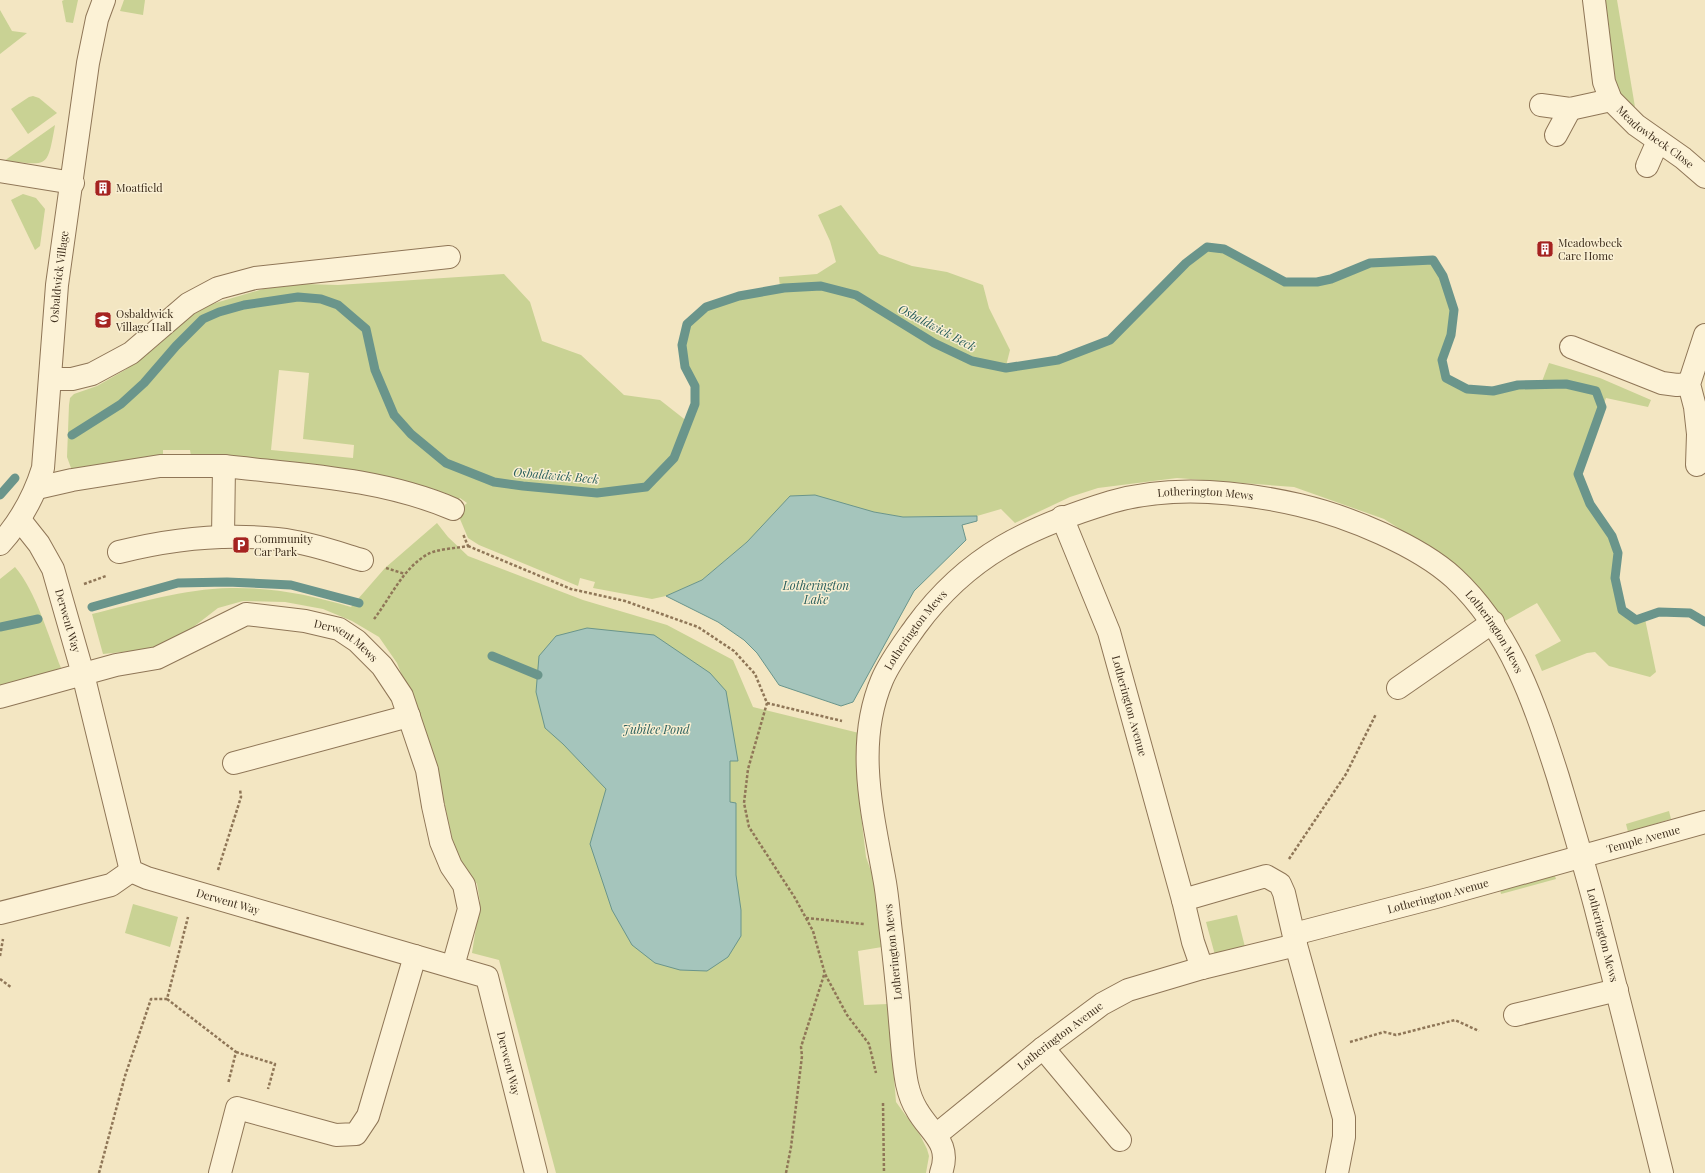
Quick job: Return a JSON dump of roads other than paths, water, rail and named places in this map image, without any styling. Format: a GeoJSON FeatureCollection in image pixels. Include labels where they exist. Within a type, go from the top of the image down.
{"type":"FeatureCollection","features":[{"type":"Feature","properties":{"kind":"street","name":"Osbaldwick Village"},"geometry":{"type":"LineString","coordinates":[[0,544],[20,520],[37,488],[43,468],[57,285],[73,183],[88,63],[97,19],[104,0]]}},
{"type":"Feature","properties":{"kind":"street","name":"Meadowbeck Close"},"geometry":{"type":"LineString","coordinates":[[1594,0],[1603,75],[1611,100],[1636,125],[1683,158],[1705,177]]}},
{"type":"Feature","properties":{"kind":"street"},"geometry":{"type":"LineString","coordinates":[[1540,105],[1570,109],[1611,100]]}},
{"type":"Feature","properties":{"kind":"street"},"geometry":{"type":"LineString","coordinates":[[1556,135],[1570,109]]}},
{"type":"Feature","properties":{"kind":"street"},"geometry":{"type":"LineString","coordinates":[[1647,166],[1658,141]]}},
{"type":"Feature","properties":{"kind":"street"},"geometry":{"type":"LineString","coordinates":[[0,171],[73,183]]}},
{"type":"Feature","properties":{"kind":"street"},"geometry":{"type":"LineString","coordinates":[[50,379],[72,379],[92,374],[131,353],[188,304],[218,288],[254,278],[449,257]]}},
{"type":"Feature","properties":{"kind":"street"},"geometry":{"type":"LineString","coordinates":[[1697,465],[1698,434],[1695,408],[1689,384],[1705,335]]}},
{"type":"Feature","properties":{"kind":"street"},"geometry":{"type":"LineString","coordinates":[[1571,347],[1662,383],[1676,385],[1689,384]]}},
{"type":"Feature","properties":{"kind":"street"},"geometry":{"type":"LineString","coordinates":[[37,488],[72,480],[160,466],[224,466],[367,482],[409,494],[453,510]]}},
{"type":"Feature","properties":{"kind":"street"},"geometry":{"type":"LineString","coordinates":[[223,537],[224,466]]}},
{"type":"Feature","properties":{"kind":"street","name":"Lotherington Mews"},"geometry":{"type":"LineString","coordinates":[[941,1173],[945,1160],[944,1151],[936,1135],[917,1111],[908,1089],[903,1058],[885,882],[873,817],[868,772],[868,729],[882,679],[902,645],[934,600],[976,562],[1012,540],[1062,517],[1129,497],[1195,490],[1260,496],[1322,510],[1374,531],[1426,556],[1455,579],[1493,622],[1520,671],[1540,721],[1582,856],[1662,1173]]}},
{"type":"Feature","properties":{"kind":"street","name":"Lotherington Avenue"},"geometry":{"type":"LineString","coordinates":[[1062,517],[1109,632],[1183,900],[1193,942],[1202,968]]}},
{"type":"Feature","properties":{"kind":"street","name":"Derwent Way"},"geometry":{"type":"LineString","coordinates":[[20,520],[39,544],[53,569],[83,674],[131,871],[147,878],[487,976],[536,1173]]}},
{"type":"Feature","properties":{"kind":"street"},"geometry":{"type":"LineString","coordinates":[[120,552],[153,544],[223,537],[277,539],[328,549],[362,560]]}},
{"type":"Feature","properties":{"kind":"street","name":"Derwent Mews"},"geometry":{"type":"LineString","coordinates":[[0,697],[116,665],[157,658],[246,614],[305,621],[339,630],[357,641],[382,666],[402,696],[409,716],[427,770],[433,806],[442,842],[451,866],[464,885],[469,909],[453,966]]}},
{"type":"Feature","properties":{"kind":"street"},"geometry":{"type":"LineString","coordinates":[[1398,688],[1493,622]]}},
{"type":"Feature","properties":{"kind":"street"},"geometry":{"type":"LineString","coordinates":[[234,763],[409,716]]}},
{"type":"Feature","properties":{"kind":"street","name":"Temple Avenue"},"geometry":{"type":"LineString","coordinates":[[1582,856],[1705,822]]}},
{"type":"Feature","properties":{"kind":"street","name":"Lotherington Avenue"},"geometry":{"type":"LineString","coordinates":[[936,1135],[1043,1048],[1102,1004],[1128,990],[1436,897],[1582,856]]}},
{"type":"Feature","properties":{"kind":"street"},"geometry":{"type":"LineString","coordinates":[[0,913],[111,886],[131,871]]}},
{"type":"Feature","properties":{"kind":"street"},"geometry":{"type":"LineString","coordinates":[[1183,900],[1266,876],[1280,884],[1284,894],[1324,1050],[1344,1118],[1344,1137],[1337,1173]]}},
{"type":"Feature","properties":{"kind":"street"},"geometry":{"type":"LineString","coordinates":[[220,1173],[237,1108],[336,1135],[356,1134],[368,1116],[415,956]]}},
{"type":"Feature","properties":{"kind":"street"},"geometry":{"type":"LineString","coordinates":[[1515,1015],[1617,990]]}},
{"type":"Feature","properties":{"kind":"street"},"geometry":{"type":"LineString","coordinates":[[1043,1048],[1120,1140]]}},
{"type":"Feature","properties":{"kind":"water","name":"Lotherington Lake"},"geometry":{"type":"Polygon","coordinates":[[[815,495],[874,512],[903,517],[977,516],[977,521],[962,525],[966,540],[914,591],[853,702],[841,706],[779,685],[757,653],[744,640],[718,622],[666,596],[702,580],[747,542],[790,496],[815,495]]]}},
{"type":"Feature","properties":{"kind":"water","name":"Jubilee Pond"},"geometry":{"type":"Polygon","coordinates":[[[587,628],[654,635],[710,673],[726,691],[738,761],[730,761],[730,802],[736,803],[736,875],[741,910],[741,936],[728,957],[707,971],[680,970],[655,963],[632,945],[612,910],[590,844],[606,789],[563,744],[545,728],[536,692],[539,656],[556,636],[587,628]]]}},
{"type":"Feature","properties":{"kind":"waterway","name":"Osbaldwick Beck"},"geometry":{"type":"LineString","coordinates":[[72,435],[121,404],[144,383],[176,346],[203,319],[219,312],[244,305],[298,297],[321,299],[338,305],[366,329],[375,370],[394,415],[411,434],[446,463],[494,482],[523,486],[597,493],[646,487],[674,458],[695,404],[695,386],[685,367],[682,345],[687,324],[706,307],[739,296],[784,288],[821,286],[856,295],[934,343],[972,361],[1006,368],[1058,360],[1110,340],[1186,263],[1207,247],[1224,249],[1285,282],[1317,282],[1331,279],[1370,263],[1433,260],[1443,276],[1454,310],[1451,335],[1442,360],[1446,378],[1467,389],[1493,391],[1518,385],[1566,384],[1596,391],[1602,407],[1578,474],[1590,504],[1612,536],[1618,553],[1615,578],[1622,610],[1636,620],[1659,612],[1690,613],[1705,622]]}},
{"type":"Feature","properties":{"kind":"waterway","name":"Osbaldwick Beck"},"geometry":{"type":"LineString","coordinates":[[0,495],[15,478]]}},
{"type":"Feature","properties":{"kind":"waterway"},"geometry":{"type":"LineString","coordinates":[[92,607],[178,583],[227,582],[291,585],[359,603]]}},
{"type":"Feature","properties":{"kind":"waterway"},"geometry":{"type":"LineString","coordinates":[[0,627],[38,619]]}},
{"type":"Feature","properties":{"kind":"waterway"},"geometry":{"type":"LineString","coordinates":[[492,656],[538,675]]}},
{"type":"Feature","properties":{"kind":"place","name":"Moatfield"},"geometry":{"type":"Point","coordinates":[103,188]}},
{"type":"Feature","properties":{"kind":"place","name":"Meadowbeck Care Home"},"geometry":{"type":"Point","coordinates":[1545,249]}},
{"type":"Feature","properties":{"kind":"place","name":"Osbaldwick Village Hall"},"geometry":{"type":"Point","coordinates":[103,320]}},
{"type":"Feature","properties":{"kind":"place","name":"Community Car Park"},"geometry":{"type":"Point","coordinates":[241,545]}}]}
